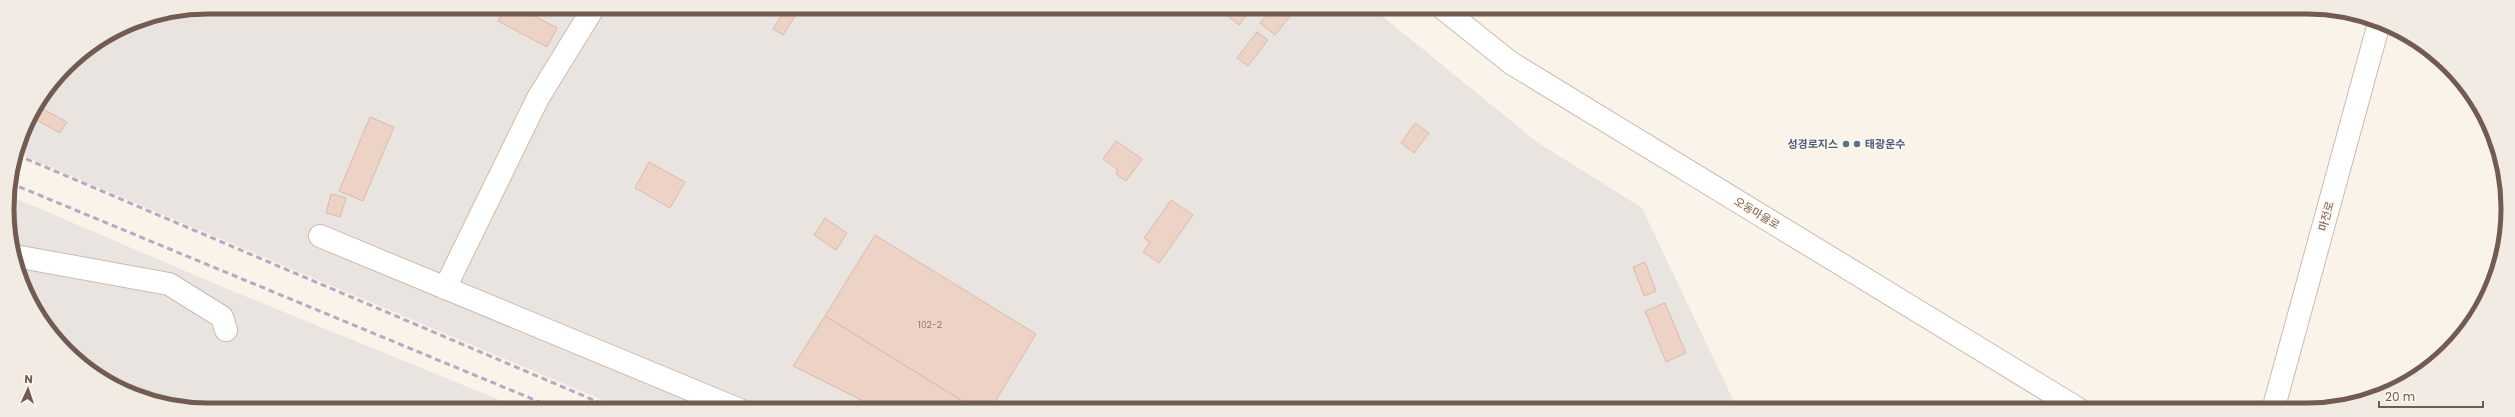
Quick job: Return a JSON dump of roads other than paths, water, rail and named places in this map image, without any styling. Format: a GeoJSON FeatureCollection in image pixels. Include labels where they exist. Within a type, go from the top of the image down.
{"type":"FeatureCollection","features":[{"type":"Feature","properties":{"kind":"street"},"geometry":{"type":"LineString","coordinates":[[445,288],[538,98],[590,14]]}},
{"type":"Feature","properties":{"kind":"street","name":"오동마을로"},"geometry":{"type":"LineString","coordinates":[[1450,14],[1511,63],[2069,403]]}},
{"type":"Feature","properties":{"kind":"street","name":"마전로"},"geometry":{"type":"LineString","coordinates":[[2275,403],[2378,28]]}},
{"type":"Feature","properties":{"kind":"street"},"geometry":{"type":"LineString","coordinates":[[320,236],[723,403]]}},
{"type":"Feature","properties":{"kind":"street"},"geometry":{"type":"LineString","coordinates":[[20,257],[169,284],[222,317],[226,330]]}},
{"type":"Feature","properties":{"kind":"railway"},"geometry":{"type":"LineString","coordinates":[[21,157],[601,403]]}},
{"type":"Feature","properties":{"kind":"railway"},"geometry":{"type":"LineString","coordinates":[[16,185],[542,403]]}},
{"type":"Feature","properties":{"kind":"place","name":"성경로지스"},"geometry":{"type":"Point","coordinates":[1846,144]}},
{"type":"Feature","properties":{"kind":"place","name":"태광운수"},"geometry":{"type":"Point","coordinates":[1857,144]}}]}
